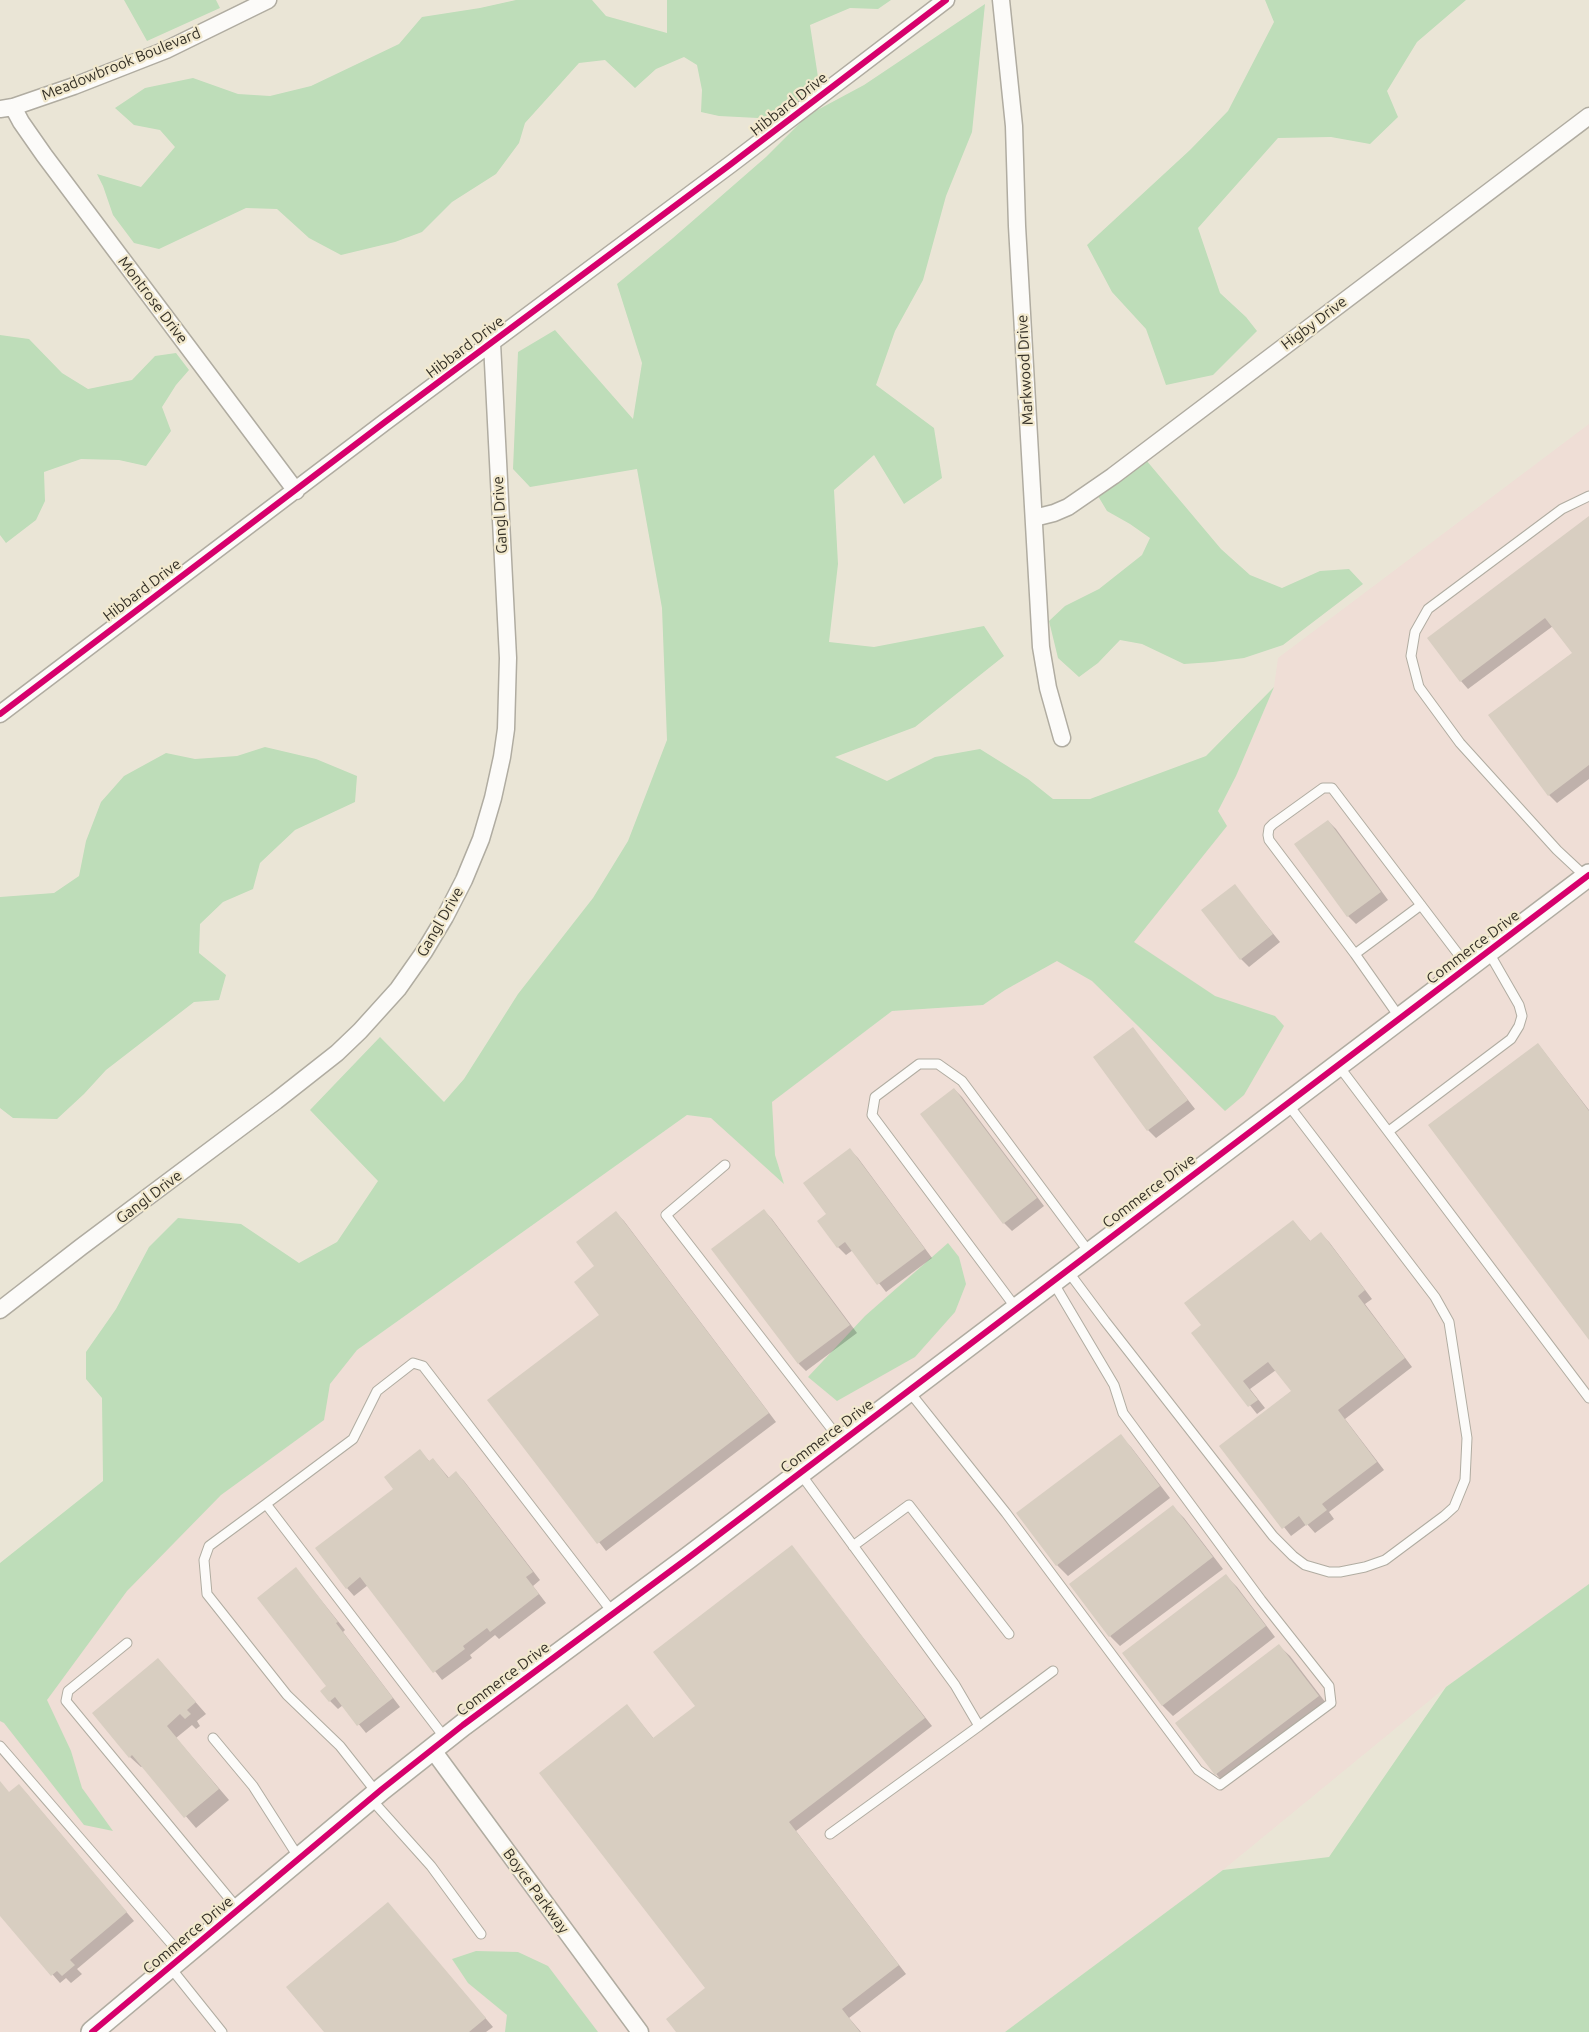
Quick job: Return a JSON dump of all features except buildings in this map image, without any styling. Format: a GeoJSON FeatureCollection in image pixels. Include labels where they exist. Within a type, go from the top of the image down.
{"type":"FeatureCollection","features":[{"type":"Feature","properties":{"kind":"street","name":"Meadowbrook Boulevard"},"geometry":{"type":"LineString","coordinates":[[7,108],[166,50],[268,0]]}},
{"type":"Feature","properties":{"kind":"street","name":"Hibbard Drive"},"geometry":{"type":"LineString","coordinates":[[0,714],[732,164],[946,0]]}},
{"type":"Feature","properties":{"kind":"street","name":"Markwood Drive"},"geometry":{"type":"LineString","coordinates":[[1001,0],[1014,126],[1017,226],[1041,647],[1048,688],[1062,738]]}},
{"type":"Feature","properties":{"kind":"street","name":"Montrose Drive"},"geometry":{"type":"LineString","coordinates":[[7,108],[20,122],[296,491]]}},
{"type":"Feature","properties":{"kind":"street","name":"Higby Drive"},"geometry":{"type":"LineString","coordinates":[[1034,518],[1068,507],[1112,476],[1589,116]]}},
{"type":"Feature","properties":{"kind":"street","name":"Gangl Drive"},"geometry":{"type":"LineString","coordinates":[[0,1310],[337,1053],[365,1026],[398,989],[424,952],[464,880],[481,839],[493,798],[506,729],[508,658],[492,343]]}},
{"type":"Feature","properties":{"kind":"street","name":"Commerce Drive"},"geometry":{"type":"LineString","coordinates":[[92,2032],[439,1744],[1588,877]]}},
{"type":"Feature","properties":{"kind":"street","name":"Boyce Parkway"},"geometry":{"type":"LineString","coordinates":[[439,1744],[640,2032]]}},
{"type":"Feature","properties":{"kind":"lane"},"geometry":{"type":"LineString","coordinates":[[1588,877],[1557,850],[1460,743],[1419,687],[1412,656],[1415,632],[1428,610],[1562,509],[1589,496]]}},
{"type":"Feature","properties":{"kind":"lane"},"geometry":{"type":"LineString","coordinates":[[1400,1018],[1355,954],[1269,840],[1269,828],[1273,824],[1323,788],[1332,788],[1468,967]]}},
{"type":"Feature","properties":{"kind":"lane"},"geometry":{"type":"LineString","coordinates":[[1355,954],[1421,905]]}},
{"type":"Feature","properties":{"kind":"lane"},"geometry":{"type":"LineString","coordinates":[[1389,1131],[1510,1039],[1519,1026],[1522,1016],[1519,1006],[1488,951]]}},
{"type":"Feature","properties":{"kind":"lane"},"geometry":{"type":"LineString","coordinates":[[1016,1308],[872,1116],[875,1097],[919,1064],[938,1064],[962,1081],[1089,1252]]}},
{"type":"Feature","properties":{"kind":"lane"},"geometry":{"type":"LineString","coordinates":[[1338,1064],[1589,1398]]}},
{"type":"Feature","properties":{"kind":"lane"},"geometry":{"type":"LineString","coordinates":[[1060,1275],[1273,1536],[1305,1565],[1329,1572],[1340,1572],[1365,1567],[1385,1560],[1444,1516],[1454,1507],[1465,1480],[1467,1438],[1449,1322],[1435,1297],[1287,1103]]}},
{"type":"Feature","properties":{"kind":"lane"},"geometry":{"type":"LineString","coordinates":[[725,1165],[666,1215],[841,1441]]}},
{"type":"Feature","properties":{"kind":"lane"},"geometry":{"type":"LineString","coordinates":[[908,1390],[1006,1513],[1198,1770],[1220,1785],[1331,1703],[1329,1686],[1261,1600],[1123,1413],[1114,1385],[1060,1275]]}},
{"type":"Feature","properties":{"kind":"lane"},"geometry":{"type":"LineString","coordinates":[[481,1934],[431,1866],[375,1797],[340,1746],[287,1695],[207,1594],[204,1560],[209,1546],[353,1439],[377,1391],[413,1362],[423,1366],[613,1613]]}},
{"type":"Feature","properties":{"kind":"lane"},"geometry":{"type":"LineString","coordinates":[[800,1473],[954,1685],[979,1726]]}},
{"type":"Feature","properties":{"kind":"lane"},"geometry":{"type":"LineString","coordinates":[[266,1504],[439,1744]]}},
{"type":"Feature","properties":{"kind":"lane"},"geometry":{"type":"LineString","coordinates":[[853,1546],[909,1505],[1009,1634]]}},
{"type":"Feature","properties":{"kind":"lane"},"geometry":{"type":"LineString","coordinates":[[126,1643],[68,1691],[66,1701],[238,1910]]}},
{"type":"Feature","properties":{"kind":"lane"},"geometry":{"type":"LineString","coordinates":[[830,1834],[1053,1671]]}},
{"type":"Feature","properties":{"kind":"lane"},"geometry":{"type":"LineString","coordinates":[[213,1738],[254,1786],[300,1859]]}},
{"type":"Feature","properties":{"kind":"lane"},"geometry":{"type":"LineString","coordinates":[[0,1746],[176,1961],[222,2032]]}},
{"type":"Feature","properties":{"kind":"shaded area"},"geometry":{"type":"Polygon","coordinates":[[[1589,424],[1589,1585],[1446,1687],[1223,1870],[1005,2032],[0,2032],[0,1626],[357,1350],[687,1115],[711,1118],[771,1102],[892,1011],[983,1005],[1056,961],[1218,811],[1236,776],[1274,687],[1278,658],[1589,424]]]}},
{"type":"Feature","properties":{"kind":"green space"},"geometry":{"type":"Polygon","coordinates":[[[124,0],[216,0],[220,8],[147,41],[124,0]]]}},
{"type":"Feature","properties":{"kind":"green space"},"geometry":{"type":"Polygon","coordinates":[[[516,0],[592,0],[606,16],[667,33],[667,0],[891,0],[878,9],[850,8],[810,25],[818,77],[789,111],[758,118],[719,116],[701,112],[702,90],[697,65],[684,57],[656,69],[635,88],[605,60],[579,63],[525,123],[519,143],[496,174],[452,202],[422,232],[395,242],[341,255],[309,238],[277,209],[246,208],[159,249],[134,243],[113,215],[97,174],[141,187],[175,147],[160,130],[134,125],[115,108],[145,88],[193,78],[238,94],[270,96],[311,86],[399,44],[422,17],[516,0]]]}},
{"type":"Feature","properties":{"kind":"green space"},"geometry":{"type":"Polygon","coordinates":[[[1265,0],[1466,0],[1417,42],[1387,91],[1398,117],[1370,144],[1331,137],[1278,138],[1198,228],[1220,293],[1246,317],[1257,331],[1213,375],[1166,385],[1146,329],[1112,292],[1087,245],[1190,150],[1228,111],[1274,22],[1265,0]]]}},
{"type":"Feature","properties":{"kind":"green space"},"geometry":{"type":"Polygon","coordinates":[[[985,4],[972,132],[946,196],[923,280],[895,331],[876,385],[934,428],[942,478],[904,504],[874,455],[834,490],[838,564],[829,642],[874,647],[984,626],[1004,656],[915,727],[835,757],[887,781],[935,757],[980,749],[1028,779],[1053,799],[1090,799],[1206,756],[1274,687],[1236,776],[1218,811],[1227,826],[1134,942],[1215,996],[1275,1016],[1284,1026],[1244,1095],[1225,1111],[1092,981],[1057,961],[1005,990],[983,1005],[892,1011],[772,1102],[775,1155],[784,1184],[711,1118],[687,1115],[357,1350],[330,1384],[324,1420],[221,1495],[127,1591],[47,1700],[71,1751],[82,1788],[113,1831],[84,1825],[4,1723],[0,1721],[0,1563],[103,1481],[102,1398],[86,1379],[86,1352],[116,1309],[149,1247],[178,1218],[241,1224],[299,1263],[337,1242],[378,1181],[310,1110],[380,1037],[444,1102],[464,1079],[518,994],[593,898],[628,841],[667,740],[662,608],[637,469],[530,487],[513,469],[518,352],[555,330],[633,419],[642,363],[617,284],[766,157],[808,115],[864,85],[985,4]]]}},
{"type":"Feature","properties":{"kind":"green space"},"geometry":{"type":"Polygon","coordinates":[[[0,335],[29,339],[62,373],[88,389],[132,380],[155,356],[176,353],[189,370],[176,385],[162,407],[171,431],[146,466],[119,460],[81,459],[44,472],[45,501],[36,520],[6,543],[0,535],[0,335]]]}},
{"type":"Feature","properties":{"kind":"green space"},"geometry":{"type":"Polygon","coordinates":[[[1146,460],[1221,549],[1250,575],[1282,588],[1320,571],[1349,569],[1363,584],[1283,645],[1244,658],[1184,664],[1142,644],[1120,640],[1098,663],[1079,677],[1058,658],[1049,621],[1065,606],[1099,589],[1142,555],[1150,538],[1107,511],[1098,496],[1146,460]]]}},
{"type":"Feature","properties":{"kind":"green space"},"geometry":{"type":"Polygon","coordinates":[[[265,747],[316,759],[357,776],[355,802],[295,830],[260,863],[253,889],[223,902],[200,924],[199,953],[226,975],[219,1000],[194,1002],[106,1070],[57,1119],[13,1118],[0,1108],[0,897],[54,893],[79,876],[86,841],[101,802],[124,776],[166,753],[195,759],[237,756],[265,747]]]}},
{"type":"Feature","properties":{"kind":"green space"},"geometry":{"type":"Polygon","coordinates":[[[948,1243],[959,1257],[966,1284],[955,1312],[915,1357],[837,1401],[808,1377],[865,1316],[948,1243]]]}},
{"type":"Feature","properties":{"kind":"green space"},"geometry":{"type":"Polygon","coordinates":[[[1589,1584],[1589,2032],[1005,2032],[1223,1870],[1329,1857],[1446,1687],[1589,1584]]]}},
{"type":"Feature","properties":{"kind":"green space"},"geometry":{"type":"Polygon","coordinates":[[[476,1951],[518,1952],[548,1966],[598,2032],[505,2032],[507,2015],[468,1983],[452,1959],[476,1951]]]}},
{"type":"Feature","properties":{"kind":"cycle path"},"geometry":{"type":"LineString","coordinates":[[0,714],[946,0]]}},
{"type":"Feature","properties":{"kind":"cycle path"},"geometry":{"type":"LineString","coordinates":[[92,2032],[382,1789],[463,1725],[688,1558],[1589,875]]}}]}
